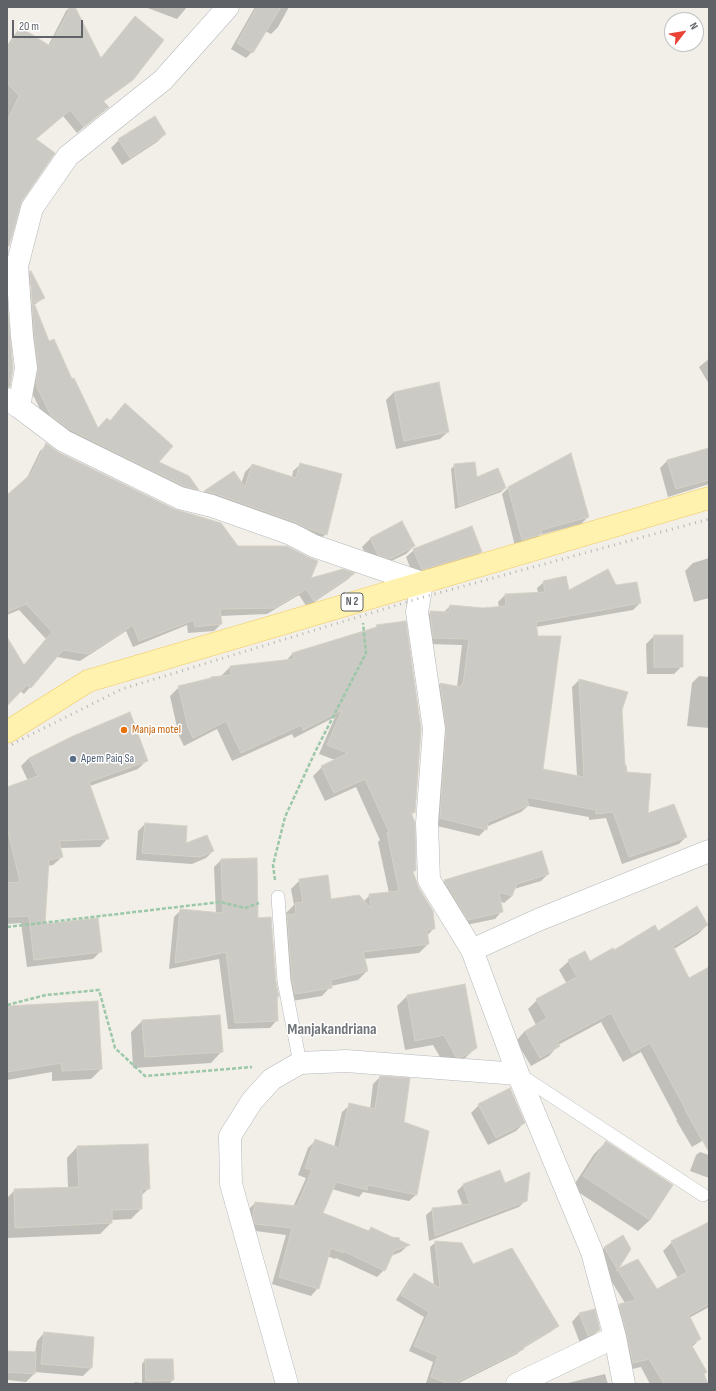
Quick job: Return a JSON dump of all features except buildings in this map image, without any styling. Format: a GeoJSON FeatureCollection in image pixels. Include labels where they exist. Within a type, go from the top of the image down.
{"type":"FeatureCollection","features":[{"type":"Feature","properties":{"kind":"main road","name":"N 2"},"geometry":{"type":"LineString","coordinates":[[7,732],[88,680],[709,498]]}},
{"type":"Feature","properties":{"kind":"street"},"geometry":{"type":"LineString","coordinates":[[228,7],[163,80],[68,156],[32,208],[17,266],[26,368],[13,403],[64,441],[180,498],[212,506],[291,534],[314,546],[422,583],[417,612],[434,729],[427,823],[428,880],[472,950],[518,1074],[592,1252],[614,1337],[624,1384]]}},
{"type":"Feature","properties":{"kind":"street"},"geometry":{"type":"LineString","coordinates":[[472,950],[538,920],[709,851]]}},
{"type":"Feature","properties":{"kind":"street"},"geometry":{"type":"LineString","coordinates":[[287,1384],[231,1184],[230,1136],[252,1101],[272,1079],[300,1063],[346,1061],[518,1074]]}},
{"type":"Feature","properties":{"kind":"street"},"geometry":{"type":"LineString","coordinates":[[517,1384],[614,1337]]}},
{"type":"Feature","properties":{"kind":"lane"},"geometry":{"type":"LineString","coordinates":[[278,897],[284,981],[300,1063]]}},
{"type":"Feature","properties":{"kind":"lane"},"geometry":{"type":"LineString","coordinates":[[518,1074],[703,1195]]}},
{"type":"Feature","properties":{"kind":"path"},"geometry":{"type":"LineString","coordinates":[[7,927],[220,902],[245,908],[278,897],[273,865],[286,817],[316,750],[366,653],[362,616],[380,594]]}},
{"type":"Feature","properties":{"kind":"path"},"geometry":{"type":"LineString","coordinates":[[7,1005],[46,995],[99,990],[115,1048],[146,1076],[254,1067]]}},
{"type":"Feature","properties":{"kind":"railway"},"geometry":{"type":"LineString","coordinates":[[7,748],[16,742],[122,689],[420,598],[709,519]]}},
{"type":"Feature","properties":{"kind":"place","name":"Manja motel"},"geometry":{"type":"Point","coordinates":[124,730]}},
{"type":"Feature","properties":{"kind":"place","name":"Apem Paiq Sa"},"geometry":{"type":"Point","coordinates":[73,759]}},
{"type":"Feature","properties":{"kind":"district","name":"Manjakandriana"},"geometry":{"type":"Point","coordinates":[332,1030]}}]}
